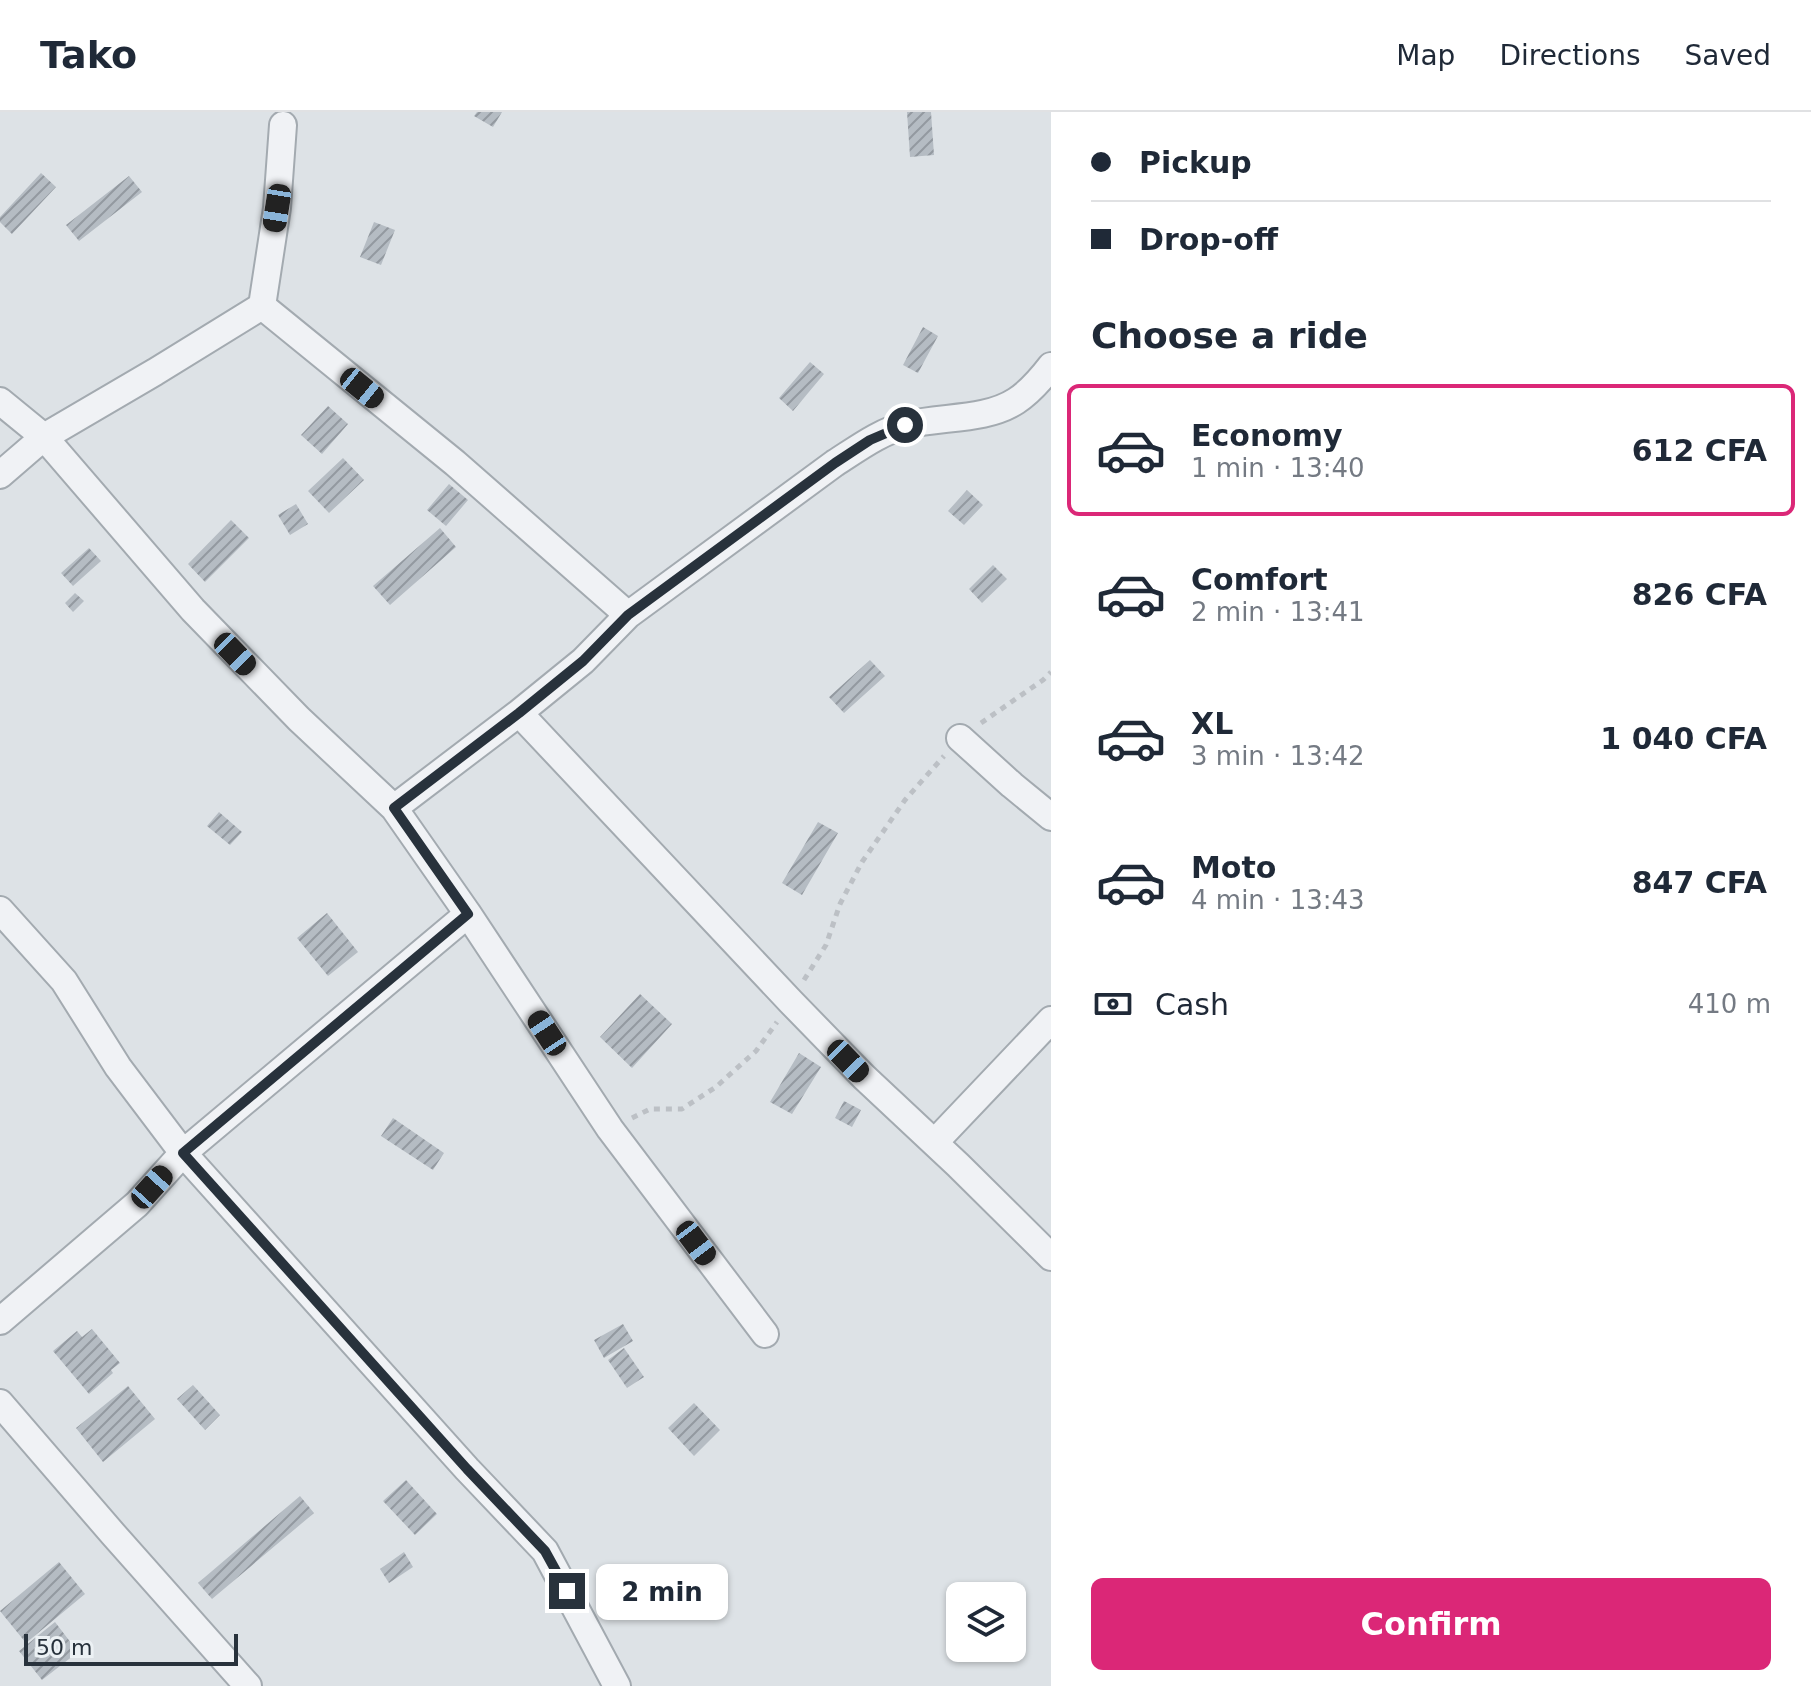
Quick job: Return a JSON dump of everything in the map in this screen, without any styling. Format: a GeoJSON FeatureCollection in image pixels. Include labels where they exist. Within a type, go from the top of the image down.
{"type":"FeatureCollection","features":[{"type":"Feature","properties":{"kind":"street"},"geometry":{"type":"LineString","coordinates":[[0,475],[44,437],[262,306],[277,208],[283,125]]}},
{"type":"Feature","properties":{"kind":"street"},"geometry":{"type":"LineString","coordinates":[[262,306],[455,463],[628,615]]}},
{"type":"Feature","properties":{"kind":"street"},"geometry":{"type":"LineString","coordinates":[[394,808],[583,661],[628,615],[835,463],[870,440],[905,425],[990,412],[1015,402],[1051,366]]}},
{"type":"Feature","properties":{"kind":"street"},"geometry":{"type":"LineString","coordinates":[[0,401],[44,437],[193,610],[299,719],[394,808],[610,1129],[765,1334]]}},
{"type":"Feature","properties":{"kind":"street"},"geometry":{"type":"LineString","coordinates":[[519,713],[864,1077],[935,1142],[1051,1257]]}},
{"type":"Feature","properties":{"kind":"street"},"geometry":{"type":"LineString","coordinates":[[960,738],[1051,817]]}},
{"type":"Feature","properties":{"kind":"street"},"geometry":{"type":"LineString","coordinates":[[0,910],[64,981],[118,1067],[183,1153],[467,1469],[545,1551],[617,1686]]}},
{"type":"Feature","properties":{"kind":"street"},"geometry":{"type":"LineString","coordinates":[[0,1321],[137,1204],[183,1153],[468,914]]}},
{"type":"Feature","properties":{"kind":"street"},"geometry":{"type":"LineString","coordinates":[[935,1142],[1051,1020]]}},
{"type":"Feature","properties":{"kind":"street"},"geometry":{"type":"LineString","coordinates":[[0,1403],[248,1686]]}},
{"type":"Feature","properties":{"kind":"path"},"geometry":{"type":"LineString","coordinates":[[610,1129],[650,1109],[682,1109],[716,1087],[756,1051],[826,945],[840,904],[862,862],[905,800],[960,738],[1051,672]]}},
{"type":"Feature","properties":{"kind":"building"},"geometry":{"type":"Polygon","coordinates":[[[477,112],[502,112],[493,127],[474,116],[477,112]]]}},
{"type":"Feature","properties":{"kind":"building"},"geometry":{"type":"Polygon","coordinates":[[[907,112],[931,112],[934,155],[910,157],[907,112]]]}},
{"type":"Feature","properties":{"kind":"building"},"geometry":{"type":"Polygon","coordinates":[[[41,173],[56,187],[12,234],[0,222],[0,217],[41,173]]]}},
{"type":"Feature","properties":{"kind":"building"},"geometry":{"type":"Polygon","coordinates":[[[129,176],[142,192],[79,241],[66,225],[129,176]]]}},
{"type":"Feature","properties":{"kind":"building"},"geometry":{"type":"Polygon","coordinates":[[[374,222],[395,230],[381,265],[360,257],[374,222]]]}},
{"type":"Feature","properties":{"kind":"building"},"geometry":{"type":"Polygon","coordinates":[[[923,327],[938,336],[918,373],[903,365],[923,327]]]}},
{"type":"Feature","properties":{"kind":"building"},"geometry":{"type":"Polygon","coordinates":[[[810,362],[824,374],[793,411],[779,398],[810,362]]]}},
{"type":"Feature","properties":{"kind":"building"},"geometry":{"type":"Polygon","coordinates":[[[328,406],[348,424],[322,454],[301,435],[328,406]]]}},
{"type":"Feature","properties":{"kind":"building"},"geometry":{"type":"Polygon","coordinates":[[[343,458],[364,480],[329,513],[308,491],[343,458]]]}},
{"type":"Feature","properties":{"kind":"building"},"geometry":{"type":"Polygon","coordinates":[[[449,484],[468,500],[446,526],[427,510],[449,484]]]}},
{"type":"Feature","properties":{"kind":"building"},"geometry":{"type":"Polygon","coordinates":[[[967,490],[983,505],[964,525],[948,511],[967,490]]]}},
{"type":"Feature","properties":{"kind":"building"},"geometry":{"type":"Polygon","coordinates":[[[296,504],[308,524],[290,535],[278,515],[296,504]]]}},
{"type":"Feature","properties":{"kind":"building"},"geometry":{"type":"Polygon","coordinates":[[[231,520],[249,538],[205,582],[188,564],[231,520]]]}},
{"type":"Feature","properties":{"kind":"building"},"geometry":{"type":"Polygon","coordinates":[[[440,528],[456,547],[390,605],[373,586],[440,528]]]}},
{"type":"Feature","properties":{"kind":"building"},"geometry":{"type":"Polygon","coordinates":[[[89,548],[101,561],[73,586],[61,573],[89,548]]]}},
{"type":"Feature","properties":{"kind":"building"},"geometry":{"type":"Polygon","coordinates":[[[993,565],[1007,579],[982,603],[969,589],[993,565]]]}},
{"type":"Feature","properties":{"kind":"building"},"geometry":{"type":"Polygon","coordinates":[[[75,593],[84,601],[73,612],[65,603],[75,593]]]}},
{"type":"Feature","properties":{"kind":"building"},"geometry":{"type":"Polygon","coordinates":[[[870,660],[885,676],[844,713],[829,697],[870,660]]]}},
{"type":"Feature","properties":{"kind":"building"},"geometry":{"type":"Polygon","coordinates":[[[219,812],[242,832],[230,845],[207,826],[219,812]]]}},
{"type":"Feature","properties":{"kind":"building"},"geometry":{"type":"Polygon","coordinates":[[[818,822],[838,833],[802,895],[782,883],[818,822]]]}},
{"type":"Feature","properties":{"kind":"building"},"geometry":{"type":"Polygon","coordinates":[[[327,913],[358,952],[328,976],[297,938],[327,913]]]}},
{"type":"Feature","properties":{"kind":"building"},"geometry":{"type":"Polygon","coordinates":[[[640,994],[672,1024],[632,1068],[600,1037],[640,994]]]}},
{"type":"Feature","properties":{"kind":"building"},"geometry":{"type":"Polygon","coordinates":[[[799,1053],[821,1067],[792,1114],[770,1102],[799,1053]]]}},
{"type":"Feature","properties":{"kind":"building"},"geometry":{"type":"Polygon","coordinates":[[[844,1101],[861,1110],[852,1127],[835,1118],[844,1101]]]}},
{"type":"Feature","properties":{"kind":"building"},"geometry":{"type":"Polygon","coordinates":[[[393,1118],[444,1153],[433,1170],[381,1136],[393,1118]]]}},
{"type":"Feature","properties":{"kind":"building"},"geometry":{"type":"Polygon","coordinates":[[[623,1324],[633,1341],[604,1358],[594,1340],[623,1324]]]}},
{"type":"Feature","properties":{"kind":"building"},"geometry":{"type":"Polygon","coordinates":[[[92,1329],[120,1363],[89,1394],[53,1351],[77,1331],[82,1337],[92,1329]]]}},
{"type":"Feature","properties":{"kind":"building"},"geometry":{"type":"Polygon","coordinates":[[[624,1348],[644,1377],[627,1388],[608,1360],[624,1348]]]}},
{"type":"Feature","properties":{"kind":"building"},"geometry":{"type":"Polygon","coordinates":[[[193,1385],[220,1415],[205,1430],[177,1399],[193,1385]]]}},
{"type":"Feature","properties":{"kind":"building"},"geometry":{"type":"Polygon","coordinates":[[[128,1386],[155,1419],[103,1462],[76,1428],[128,1386]]]}},
{"type":"Feature","properties":{"kind":"building"},"geometry":{"type":"Polygon","coordinates":[[[694,1403],[720,1430],[694,1456],[668,1428],[694,1403]]]}},
{"type":"Feature","properties":{"kind":"building"},"geometry":{"type":"Polygon","coordinates":[[[406,1480],[437,1514],[415,1535],[383,1501],[406,1480]]]}},
{"type":"Feature","properties":{"kind":"building"},"geometry":{"type":"Polygon","coordinates":[[[300,1496],[314,1513],[212,1599],[198,1583],[300,1496]]]}},
{"type":"Feature","properties":{"kind":"building"},"geometry":{"type":"Polygon","coordinates":[[[404,1552],[413,1567],[389,1583],[380,1569],[404,1552]]]}},
{"type":"Feature","properties":{"kind":"building"},"geometry":{"type":"Polygon","coordinates":[[[59,1562],[85,1594],[26,1643],[0,1611],[59,1562]]]}},
{"type":"Feature","properties":{"kind":"building"},"geometry":{"type":"Polygon","coordinates":[[[55,1622],[78,1652],[42,1680],[19,1651],[55,1622]]]}},
{"type":"Feature","properties":{"kind":"route"},"geometry":{"type":"LineString","coordinates":[[567,1591],[545,1551],[467,1469],[183,1153],[468,914],[394,808],[583,661],[628,615],[835,463],[870,440],[905,425]]}}]}
